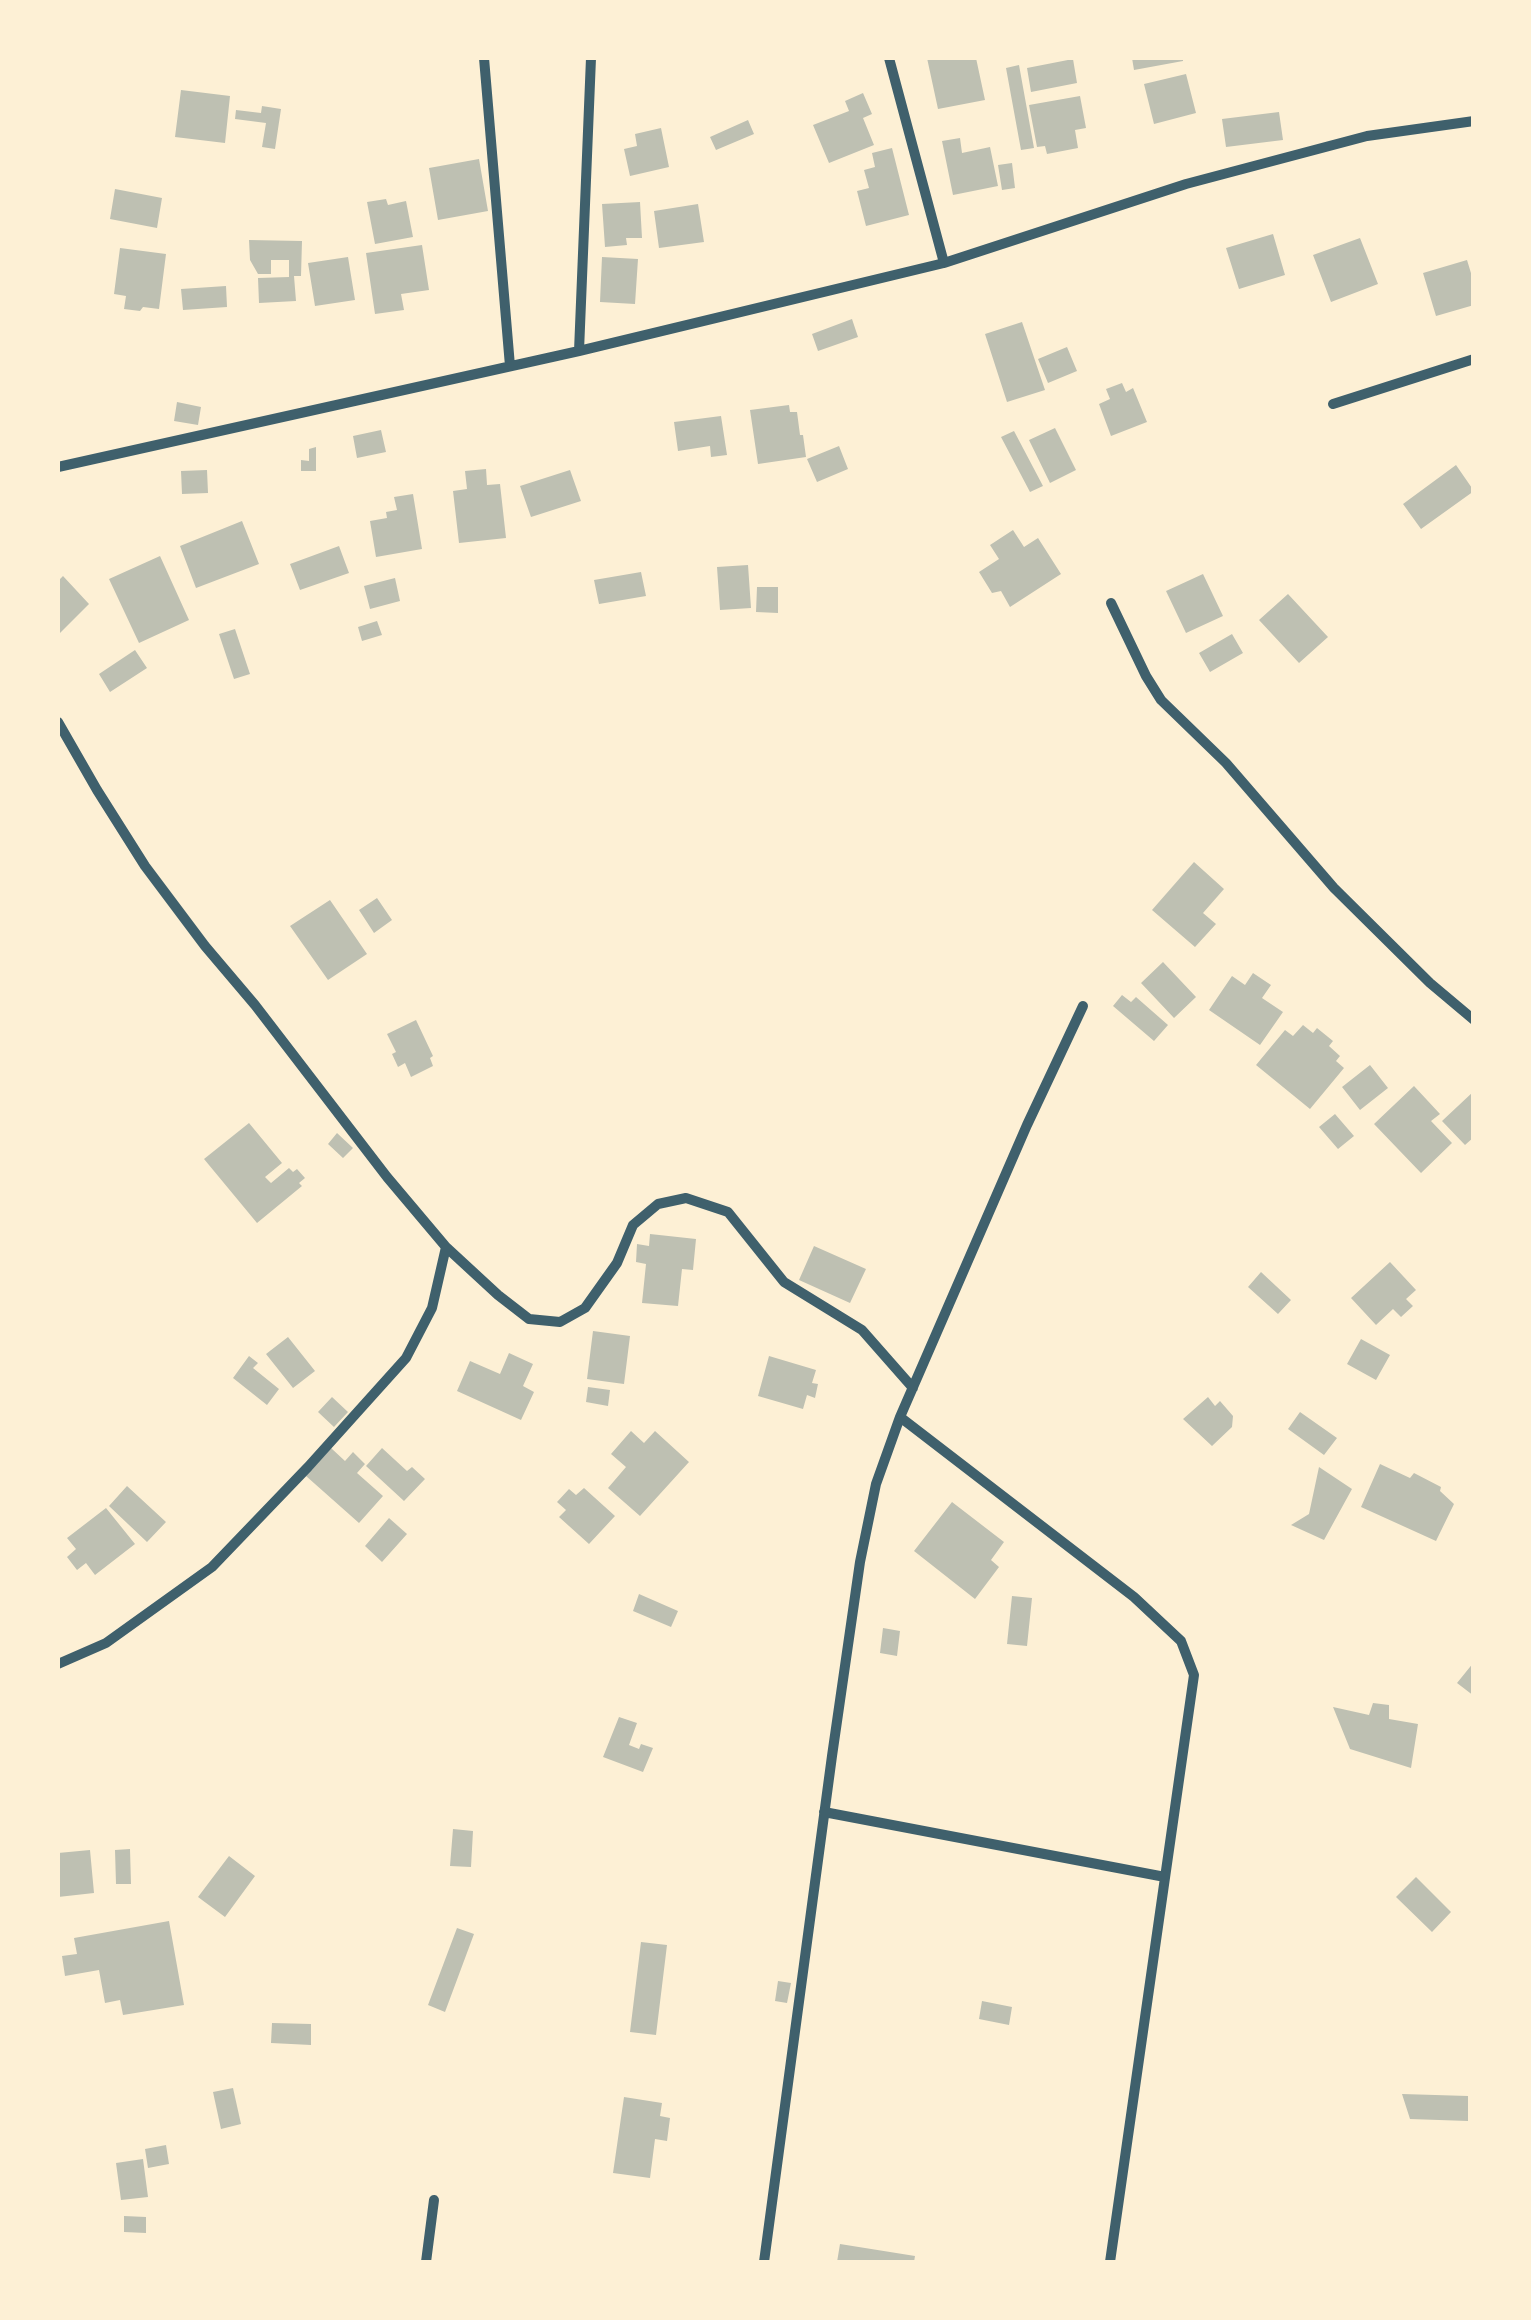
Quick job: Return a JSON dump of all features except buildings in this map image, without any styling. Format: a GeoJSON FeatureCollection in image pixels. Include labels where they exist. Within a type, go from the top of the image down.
{"type":"FeatureCollection","features":[{"type":"Feature","properties":{"kind":"street"},"geometry":{"type":"LineString","coordinates":[[484,58],[510,366]]}},
{"type":"Feature","properties":{"kind":"street"},"geometry":{"type":"LineString","coordinates":[[579,351],[591,58]]}},
{"type":"Feature","properties":{"kind":"street"},"geometry":{"type":"LineString","coordinates":[[889,58],[944,263]]}},
{"type":"Feature","properties":{"kind":"street"},"geometry":{"type":"LineString","coordinates":[[58,467],[579,351],[944,263],[1204,179],[1366,136],[1474,121]]}},
{"type":"Feature","properties":{"kind":"street"},"geometry":{"type":"LineString","coordinates":[[1333,404],[1474,359]]}},
{"type":"Feature","properties":{"kind":"street"},"geometry":{"type":"LineString","coordinates":[[1111,603],[1161,700],[1226,763],[1334,888],[1430,983],[1474,1020]]}},
{"type":"Feature","properties":{"kind":"street"},"geometry":{"type":"LineString","coordinates":[[58,722],[146,866],[387,1177],[446,1246],[529,1319],[560,1322],[585,1308],[617,1263],[633,1225],[658,1204],[686,1198],[728,1212],[784,1282],[862,1330],[913,1388]]}},
{"type":"Feature","properties":{"kind":"street"},"geometry":{"type":"LineString","coordinates":[[764,2262],[824,1812],[860,1562],[876,1484],[900,1417],[1082,1006]]}},
{"type":"Feature","properties":{"kind":"street"},"geometry":{"type":"LineString","coordinates":[[58,1664],[106,1642],[212,1566],[308,1467],[406,1358],[432,1308],[446,1246]]}},
{"type":"Feature","properties":{"kind":"street"},"geometry":{"type":"LineString","coordinates":[[900,1417],[1134,1598],[1181,1640],[1194,1674],[1110,2262]]}},
{"type":"Feature","properties":{"kind":"street"},"geometry":{"type":"LineString","coordinates":[[824,1812],[1165,1877]]}},
{"type":"Feature","properties":{"kind":"street"},"geometry":{"type":"LineString","coordinates":[[426,2262],[434,2200]]}}]}
